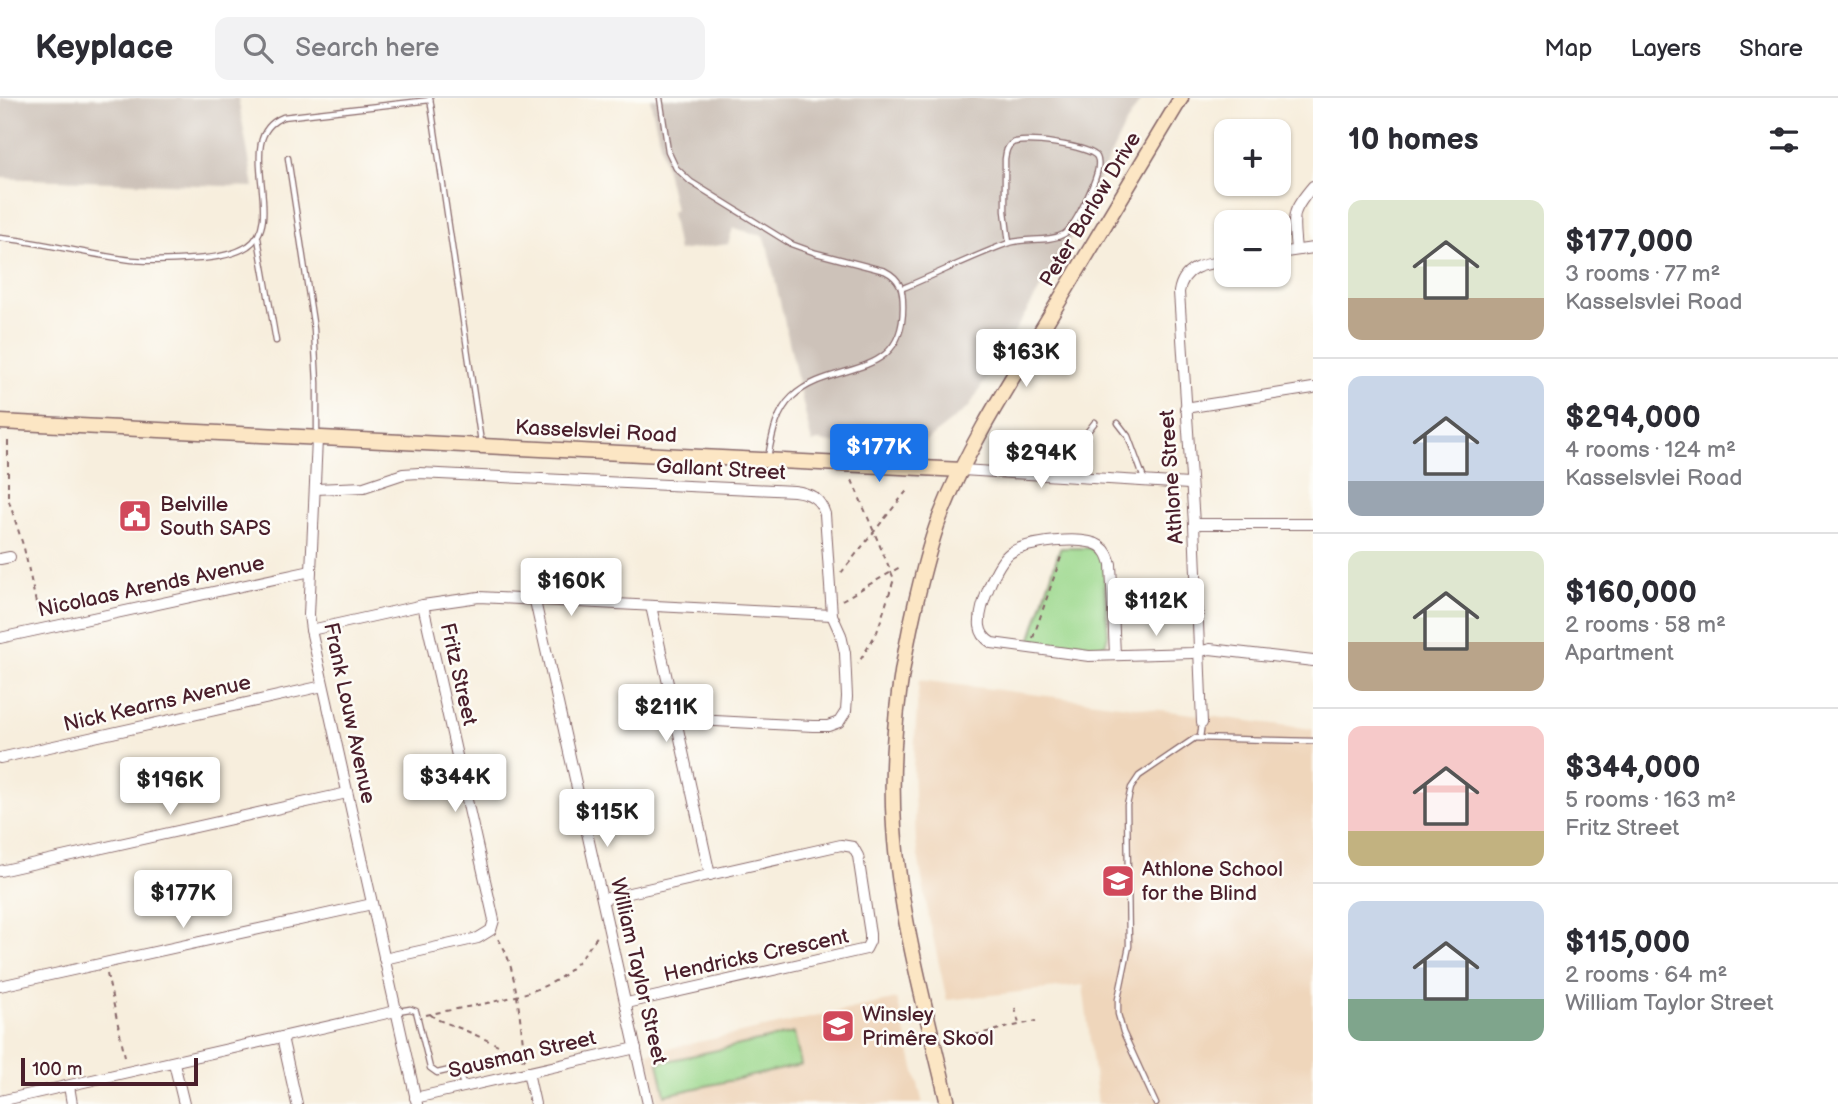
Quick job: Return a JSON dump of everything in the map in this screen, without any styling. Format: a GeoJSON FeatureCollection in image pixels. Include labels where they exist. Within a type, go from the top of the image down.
{"type":"FeatureCollection","features":[{"type":"Feature","properties":{"kind":"street","name":"Peter Barlow Drive"},"geometry":{"type":"LineString","coordinates":[[948,1104],[902,894],[894,826],[894,738],[902,666],[918,594],[931,541],[962,470],[1010,381],[1181,98]]}},
{"type":"Feature","properties":{"kind":"street"},"geometry":{"type":"LineString","coordinates":[[1296,250],[1293,214],[1298,203],[1313,186]]}},
{"type":"Feature","properties":{"kind":"street"},"geometry":{"type":"LineString","coordinates":[[1291,251],[1313,248]]}},
{"type":"Feature","properties":{"kind":"street","name":"Athlone Street"},"geometry":{"type":"LineString","coordinates":[[1202,723],[1180,286],[1184,276],[1192,269],[1214,264]]}},
{"type":"Feature","properties":{"kind":"street"},"geometry":{"type":"LineString","coordinates":[[1185,408],[1313,388]]}},
{"type":"Feature","properties":{"kind":"street","name":"Kasselsvlei Road"},"geometry":{"type":"LineString","coordinates":[[0,422],[962,470],[1189,484]]}},
{"type":"Feature","properties":{"kind":"street","name":"Frank Louw Avenue"},"geometry":{"type":"LineString","coordinates":[[317,439],[311,631],[416,1101]]}},
{"type":"Feature","properties":{"kind":"street","name":"Gallant Street"},"geometry":{"type":"LineString","coordinates":[[315,489],[363,487],[394,476],[419,472],[806,493],[819,500],[825,514],[832,615],[841,635],[847,673],[846,711],[839,722],[828,726],[813,726],[677,719]]}},
{"type":"Feature","properties":{"kind":"street"},"geometry":{"type":"LineString","coordinates":[[1194,524],[1313,524]]}},
{"type":"Feature","properties":{"kind":"street"},"geometry":{"type":"LineString","coordinates":[[1115,655],[1111,564],[1108,554],[1094,543],[1066,541],[1012,551],[999,567],[990,585],[980,621],[984,637],[997,645],[1089,656],[1115,655],[1200,651],[1210,649],[1313,661]]}},
{"type":"Feature","properties":{"kind":"street","name":"Nicolaas Arends Avenue"},"geometry":{"type":"LineString","coordinates":[[0,638],[311,571]]}},
{"type":"Feature","properties":{"kind":"street"},"geometry":{"type":"LineString","coordinates":[[311,631],[423,606],[479,597],[832,615]]}},
{"type":"Feature","properties":{"kind":"street","name":"William Taylor Street"},"geometry":{"type":"LineString","coordinates":[[536,601],[649,1104]]}},
{"type":"Feature","properties":{"kind":"street","name":"Fritz Street"},"geometry":{"type":"LineString","coordinates":[[423,606],[491,899],[494,920],[491,930]]}},
{"type":"Feature","properties":{"kind":"street"},"geometry":{"type":"LineString","coordinates":[[651,606],[710,875]]}},
{"type":"Feature","properties":{"kind":"street","name":"Nick Kearns Avenue"},"geometry":{"type":"LineString","coordinates":[[0,758],[323,686]]}},
{"type":"Feature","properties":{"kind":"street"},"geometry":{"type":"LineString","coordinates":[[0,871],[347,793]]}},
{"type":"Feature","properties":{"kind":"street","name":"Hendricks Crescent"},"geometry":{"type":"LineString","coordinates":[[603,899],[848,845],[856,850],[858,856],[870,934],[869,946],[862,951],[626,1003]]}},
{"type":"Feature","properties":{"kind":"street"},"geometry":{"type":"LineString","coordinates":[[0,986],[372,904]]}},
{"type":"Feature","properties":{"kind":"street"},"geometry":{"type":"LineString","coordinates":[[384,959],[478,937],[491,930]]}},
{"type":"Feature","properties":{"kind":"street"},"geometry":{"type":"LineString","coordinates":[[0,1101],[396,1011]]}},
{"type":"Feature","properties":{"kind":"street"},"geometry":{"type":"LineString","coordinates":[[282,1037],[297,1104]]}},
{"type":"Feature","properties":{"kind":"street","name":"Sausman Street"},"geometry":{"type":"LineString","coordinates":[[416,1101],[464,1087],[636,1048]]}},
{"type":"Feature","properties":{"kind":"street"},"geometry":{"type":"LineString","coordinates":[[174,1063],[184,1104]]}},
{"type":"Feature","properties":{"kind":"street"},"geometry":{"type":"LineString","coordinates":[[528,1072],[535,1104]]}},
{"type":"Feature","properties":{"kind":"street"},"geometry":{"type":"LineString","coordinates":[[69,1086],[72,1104]]}},
{"type":"Feature","properties":{"kind":"lane"},"geometry":{"type":"LineString","coordinates":[[660,98],[668,151],[676,168],[691,182],[791,244],[885,271],[895,277],[903,288],[903,323],[895,344],[885,355],[865,367],[827,379],[794,395],[780,413],[767,461]]}},
{"type":"Feature","properties":{"kind":"lane"},"geometry":{"type":"LineString","coordinates":[[275,341],[257,237],[262,220],[260,147],[266,128],[284,117],[430,99],[482,447]]}},
{"type":"Feature","properties":{"kind":"lane"},"geometry":{"type":"LineString","coordinates":[[903,288],[1009,243],[1062,235],[1069,230],[1097,174],[1098,162],[1095,155],[1084,148],[1039,142],[1020,140],[1011,144],[1006,150],[1005,159],[1005,211],[1009,243]]}},
{"type":"Feature","properties":{"kind":"lane","name":"Frank Louw Avenue"},"geometry":{"type":"LineString","coordinates":[[288,158],[314,329],[317,439]]}},
{"type":"Feature","properties":{"kind":"lane"},"geometry":{"type":"LineString","coordinates":[[0,238],[133,260],[175,260],[210,258],[240,250],[257,237]]}},
{"type":"Feature","properties":{"kind":"lane"},"geometry":{"type":"LineString","coordinates":[[1081,477],[1088,431],[1095,422]]}},
{"type":"Feature","properties":{"kind":"lane"},"geometry":{"type":"LineString","coordinates":[[1118,423],[1128,436],[1144,481]]}},
{"type":"Feature","properties":{"kind":"lane"},"geometry":{"type":"LineString","coordinates":[[1200,738],[1202,723]]}},
{"type":"Feature","properties":{"kind":"lane"},"geometry":{"type":"LineString","coordinates":[[1156,1104],[1123,1032],[1118,1014],[1118,999],[1129,946],[1128,800],[1134,782],[1144,771],[1195,738],[1313,741]]}},
{"type":"Feature","properties":{"kind":"lane"},"geometry":{"type":"LineString","coordinates":[[396,1011],[414,1010],[418,1016],[430,1069],[434,1072],[458,1072],[464,1087]]}},
{"type":"Feature","properties":{"kind":"path"},"geometry":{"type":"LineString","coordinates":[[8,441],[8,498],[24,548],[38,612]]}},
{"type":"Feature","properties":{"kind":"path"},"geometry":{"type":"LineString","coordinates":[[852,480],[894,579],[877,632],[852,672]]}},
{"type":"Feature","properties":{"kind":"path"},"geometry":{"type":"LineString","coordinates":[[836,580],[909,488]]}},
{"type":"Feature","properties":{"kind":"path"},"geometry":{"type":"LineString","coordinates":[[1030,649],[1066,541]]}},
{"type":"Feature","properties":{"kind":"path"},"geometry":{"type":"LineString","coordinates":[[838,602],[902,566]]}},
{"type":"Feature","properties":{"kind":"path"},"geometry":{"type":"LineString","coordinates":[[430,1014],[521,1055],[525,1064],[516,995],[505,947],[491,930]]}},
{"type":"Feature","properties":{"kind":"path"},"geometry":{"type":"LineString","coordinates":[[418,1016],[516,995],[555,981],[582,958],[599,933],[610,930]]}},
{"type":"Feature","properties":{"kind":"path"},"geometry":{"type":"LineString","coordinates":[[104,963],[128,1073]]}},
{"type":"Feature","properties":{"kind":"path"},"geometry":{"type":"LineString","coordinates":[[1015,1008],[1019,1025]]}},
{"type":"Feature","properties":{"kind":"path"},"geometry":{"type":"LineString","coordinates":[[965,1037],[1036,1021]]}},
{"type":"Feature","properties":{"kind":"shaded area"},"geometry":{"type":"Polygon","coordinates":[[[0,98],[238,98],[254,187],[0,178],[0,98]]]}},
{"type":"Feature","properties":{"kind":"shaded area"},"geometry":{"type":"Polygon","coordinates":[[[650,98],[1142,98],[1123,129],[1071,238],[969,407],[914,450],[874,449],[818,441],[812,443],[766,240],[761,235],[733,228],[728,244],[678,251],[671,212],[675,210],[650,98]]]}},
{"type":"Feature","properties":{"kind":"shaded area","name":"Athlone School for the Blind"},"geometry":{"type":"Polygon","coordinates":[[[919,680],[1313,729],[1313,1104],[1098,1104],[1083,985],[947,1000],[916,843],[913,766],[919,680]]]}},
{"type":"Feature","properties":{"kind":"shaded area","name":"Winsley Primêre Skool"},"geometry":{"type":"Polygon","coordinates":[[[897,999],[923,1104],[658,1104],[648,1053],[897,999]]]}},
{"type":"Feature","properties":{"kind":"green space"},"geometry":{"type":"Polygon","coordinates":[[[1060,548],[1089,548],[1103,557],[1108,635],[1106,643],[1098,649],[1030,642],[1060,548]]]}},
{"type":"Feature","properties":{"kind":"green space"},"geometry":{"type":"Polygon","coordinates":[[[794,1033],[801,1065],[665,1095],[658,1063],[794,1033]]]}},
{"type":"Feature","properties":{"kind":"place","name":"Belville South SAPS"},"geometry":{"type":"Point","coordinates":[135,516]}},
{"type":"Feature","properties":{"kind":"place","name":"Athlone School for the Blind"},"geometry":{"type":"Point","coordinates":[1118,881]}},
{"type":"Feature","properties":{"kind":"place","name":"Winsley Primêre Skool"},"geometry":{"type":"Point","coordinates":[838,1026]}}]}
